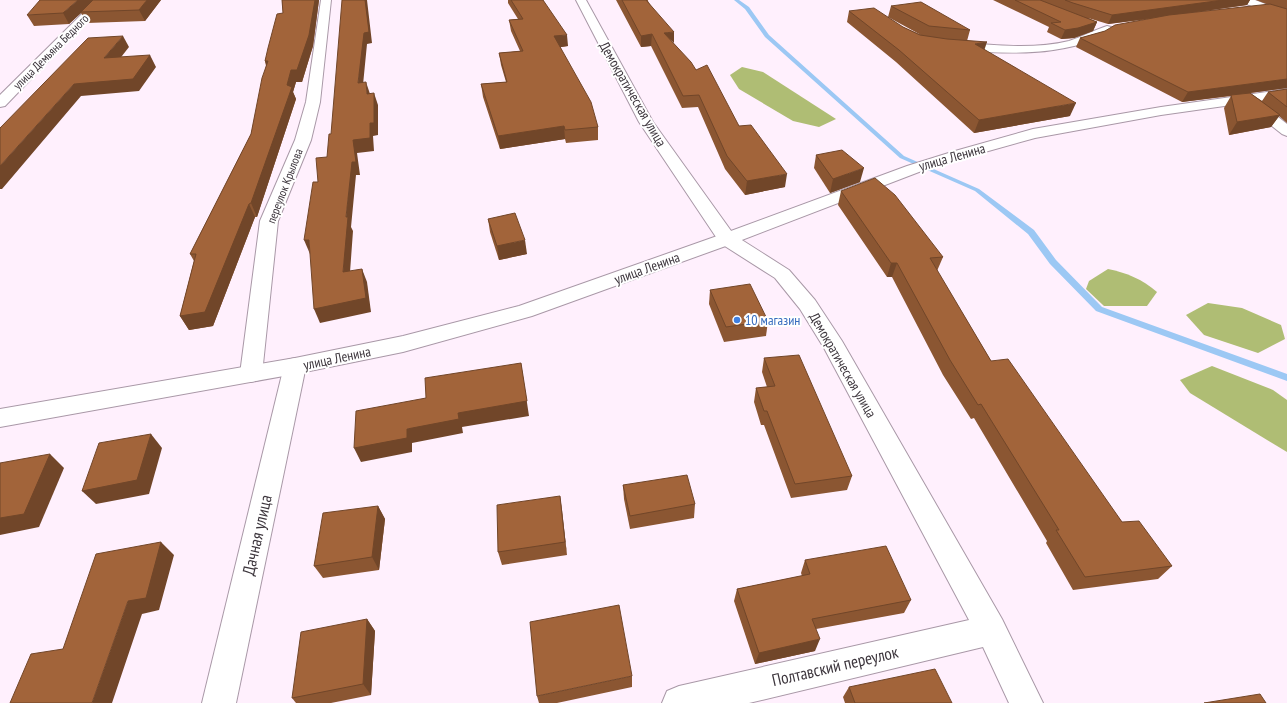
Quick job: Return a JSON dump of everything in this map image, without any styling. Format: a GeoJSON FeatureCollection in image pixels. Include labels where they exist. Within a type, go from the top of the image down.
{"type":"FeatureCollection","features":[{"type":"Feature","properties":{"kind":"street","name":"улица Демьяна Бедного"},"geometry":{"type":"LineString","coordinates":[[0,103],[102,0]]}},
{"type":"Feature","properties":{"kind":"street","name":"переулок Крылова"},"geometry":{"type":"LineString","coordinates":[[251,374],[270,222],[303,140],[313,102],[326,0]]}},
{"type":"Feature","properties":{"kind":"street","name":"Демократическая улица"},"geometry":{"type":"LineString","coordinates":[[581,0],[646,122],[727,239],[782,274],[808,305],[838,353],[991,630],[1026,703]]}},
{"type":"Feature","properties":{"kind":"street"},"geometry":{"type":"LineString","coordinates":[[1244,5],[1266,8],[1287,16]]}},
{"type":"Feature","properties":{"kind":"street"},"geometry":{"type":"LineString","coordinates":[[1093,25],[1107,30]]}},
{"type":"Feature","properties":{"kind":"street"},"geometry":{"type":"LineString","coordinates":[[944,45],[1020,51],[1076,42],[1096,36],[1107,30],[1121,27]]}},
{"type":"Feature","properties":{"kind":"street","name":"улица Ленина"},"geometry":{"type":"LineString","coordinates":[[0,418],[295,366],[403,344],[525,311],[727,239],[913,169],[1033,134],[1161,111],[1247,100],[1287,93]]}},
{"type":"Feature","properties":{"kind":"street"},"geometry":{"type":"LineString","coordinates":[[1247,100],[1287,131]]}},
{"type":"Feature","properties":{"kind":"street","name":"Дачная улица"},"geometry":{"type":"LineString","coordinates":[[219,703],[295,366]]}},
{"type":"Feature","properties":{"kind":"street","name":"Полтавский переулок"},"geometry":{"type":"LineString","coordinates":[[679,703],[991,630]]}},
{"type":"Feature","properties":{"kind":"green space"},"geometry":{"type":"Polygon","coordinates":[[[742,67],[763,72],[836,119],[819,127],[793,121],[739,89],[730,75],[742,67]]]}},
{"type":"Feature","properties":{"kind":"green space"},"geometry":{"type":"Polygon","coordinates":[[[1108,269],[1122,272],[1134,277],[1146,283],[1157,292],[1147,306],[1104,306],[1086,289],[1089,281],[1108,269]]]}},
{"type":"Feature","properties":{"kind":"green space"},"geometry":{"type":"Polygon","coordinates":[[[1208,303],[1242,308],[1281,325],[1285,339],[1258,353],[1204,335],[1186,315],[1208,303]]]}},
{"type":"Feature","properties":{"kind":"green space"},"geometry":{"type":"Polygon","coordinates":[[[1212,366],[1273,390],[1287,400],[1287,452],[1190,393],[1180,380],[1212,366]]]}},
{"type":"Feature","properties":{"kind":"building"},"geometry":{"type":"Polygon","coordinates":[[[40,0],[78,0],[63,13],[27,15],[40,0]]]}},
{"type":"Feature","properties":{"kind":"building"},"geometry":{"type":"Polygon","coordinates":[[[93,0],[147,0],[139,10],[81,12],[93,0]]]}},
{"type":"Feature","properties":{"kind":"building"},"geometry":{"type":"Polygon","coordinates":[[[282,0],[315,0],[309,35],[297,70],[291,70],[287,85],[292,87],[251,203],[249,204],[205,312],[180,316],[196,254],[190,254],[251,134],[262,78],[268,61],[265,61],[268,48],[277,14],[283,13],[282,0]]]}},
{"type":"Feature","properties":{"kind":"building"},"geometry":{"type":"Polygon","coordinates":[[[342,0],[365,0],[369,32],[364,33],[358,83],[366,82],[367,94],[374,93],[374,123],[370,123],[370,138],[353,140],[356,162],[352,162],[346,217],[348,217],[343,272],[362,269],[366,298],[314,309],[309,240],[304,240],[313,182],[318,182],[316,158],[327,157],[329,134],[331,134],[342,0]]]}},
{"type":"Feature","properties":{"kind":"building"},"geometry":{"type":"Polygon","coordinates":[[[511,0],[543,0],[567,35],[554,36],[591,102],[598,127],[565,130],[564,126],[498,136],[481,84],[507,82],[499,53],[523,51],[509,20],[523,19],[511,0]]]}},
{"type":"Feature","properties":{"kind":"building"},"geometry":{"type":"Polygon","coordinates":[[[622,0],[646,0],[674,32],[664,33],[691,62],[696,70],[707,65],[739,126],[751,125],[787,174],[747,181],[727,156],[699,95],[683,96],[652,34],[641,36],[622,0]]]}},
{"type":"Feature","properties":{"kind":"building"},"geometry":{"type":"Polygon","coordinates":[[[1015,0],[1040,0],[1097,22],[1078,28],[1065,30],[1051,23],[1061,22],[1015,0]]]}},
{"type":"Feature","properties":{"kind":"building"},"geometry":{"type":"Polygon","coordinates":[[[1065,0],[1223,0],[1112,15],[1065,0]]]}},
{"type":"Feature","properties":{"kind":"building"},"geometry":{"type":"Polygon","coordinates":[[[921,2],[970,30],[929,26],[891,6],[921,2]]]}},
{"type":"Feature","properties":{"kind":"building"},"geometry":{"type":"Polygon","coordinates":[[[1270,4],[1287,9],[1287,79],[1188,92],[1080,38],[1105,31],[1115,25],[1169,15],[1270,4]]]}},
{"type":"Feature","properties":{"kind":"building"},"geometry":{"type":"Polygon","coordinates":[[[874,8],[903,27],[920,35],[987,42],[975,44],[1076,103],[979,120],[899,50],[849,11],[874,8]]]}},
{"type":"Feature","properties":{"kind":"building"},"geometry":{"type":"Polygon","coordinates":[[[123,36],[104,58],[150,55],[133,79],[74,84],[0,166],[0,128],[88,38],[123,36]]]}},
{"type":"Feature","properties":{"kind":"building"},"geometry":{"type":"Polygon","coordinates":[[[1287,89],[1287,107],[1268,92],[1287,89]]]}},
{"type":"Feature","properties":{"kind":"building"},"geometry":{"type":"Polygon","coordinates":[[[1250,93],[1280,115],[1237,122],[1231,95],[1250,93]]]}},
{"type":"Feature","properties":{"kind":"building"},"geometry":{"type":"Polygon","coordinates":[[[842,150],[864,168],[833,179],[816,155],[842,150]]]}},
{"type":"Feature","properties":{"kind":"building"},"geometry":{"type":"Polygon","coordinates":[[[875,178],[895,195],[943,257],[930,258],[991,361],[1008,359],[1122,522],[1139,521],[1172,566],[1085,577],[1056,530],[1059,530],[981,404],[978,405],[950,360],[897,263],[891,263],[841,191],[875,178]]]}},
{"type":"Feature","properties":{"kind":"building"},"geometry":{"type":"Polygon","coordinates":[[[515,213],[525,240],[497,246],[488,219],[515,213]]]}},
{"type":"Feature","properties":{"kind":"building"},"geometry":{"type":"Polygon","coordinates":[[[750,284],[768,321],[726,327],[710,290],[750,284]]]}},
{"type":"Feature","properties":{"kind":"building"},"geometry":{"type":"Polygon","coordinates":[[[799,355],[852,476],[795,484],[767,411],[764,411],[756,388],[775,386],[764,358],[799,355]]]}},
{"type":"Feature","properties":{"kind":"building"},"geometry":{"type":"Polygon","coordinates":[[[521,363],[527,401],[458,413],[459,419],[407,429],[407,438],[354,448],[356,411],[426,398],[425,378],[521,363]]]}},
{"type":"Feature","properties":{"kind":"building"},"geometry":{"type":"Polygon","coordinates":[[[151,434],[137,480],[82,491],[99,443],[151,434]]]}},
{"type":"Feature","properties":{"kind":"building"},"geometry":{"type":"Polygon","coordinates":[[[50,454],[24,514],[0,518],[0,463],[50,454]]]}},
{"type":"Feature","properties":{"kind":"building"},"geometry":{"type":"Polygon","coordinates":[[[687,475],[695,504],[630,516],[623,485],[687,475]]]}},
{"type":"Feature","properties":{"kind":"building"},"geometry":{"type":"Polygon","coordinates":[[[560,496],[565,542],[498,552],[497,505],[560,496]]]}},
{"type":"Feature","properties":{"kind":"building"},"geometry":{"type":"Polygon","coordinates":[[[378,506],[372,557],[314,566],[323,513],[378,506]]]}},
{"type":"Feature","properties":{"kind":"building"},"geometry":{"type":"Polygon","coordinates":[[[161,542],[146,598],[128,601],[92,703],[10,703],[31,654],[63,649],[96,554],[161,542]]]}},
{"type":"Feature","properties":{"kind":"building"},"geometry":{"type":"Polygon","coordinates":[[[886,546],[911,600],[812,619],[820,639],[759,653],[737,589],[810,574],[805,560],[886,546]]]}},
{"type":"Feature","properties":{"kind":"building"},"geometry":{"type":"Polygon","coordinates":[[[619,605],[632,676],[537,696],[530,622],[619,605]]]}},
{"type":"Feature","properties":{"kind":"building"},"geometry":{"type":"Polygon","coordinates":[[[367,619],[363,684],[292,698],[301,632],[367,619]]]}},
{"type":"Feature","properties":{"kind":"building"},"geometry":{"type":"Polygon","coordinates":[[[935,669],[952,703],[855,703],[849,687],[935,669]]]}},
{"type":"Feature","properties":{"kind":"building"},"geometry":{"type":"Polygon","coordinates":[[[1260,694],[1266,703],[1204,703],[1260,694]]]}},
{"type":"Feature","properties":{"kind":"waterway"},"geometry":{"type":"LineString","coordinates":[[736,0],[747,8],[767,36],[902,157],[977,190],[1031,232],[1053,262],[1099,309],[1287,378]]}},
{"type":"Feature","properties":{"kind":"place","name":"10 магазин"},"geometry":{"type":"Point","coordinates":[737,320]}}]}
